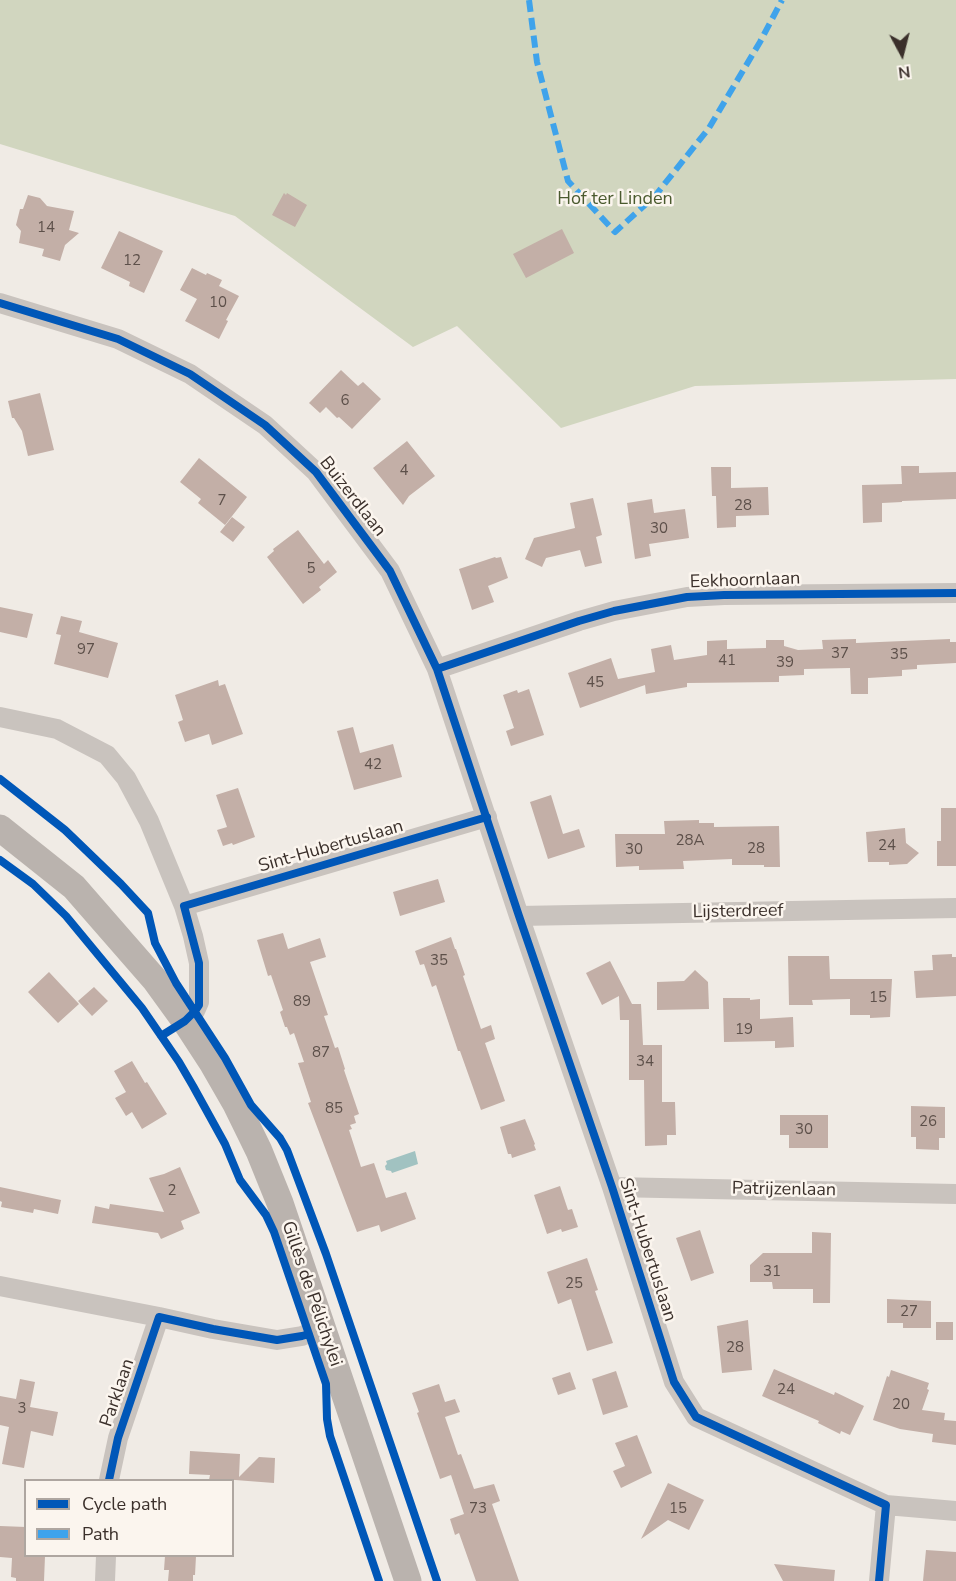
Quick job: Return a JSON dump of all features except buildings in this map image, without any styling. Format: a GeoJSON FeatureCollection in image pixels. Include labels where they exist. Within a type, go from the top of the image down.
{"type":"FeatureCollection","features":[{"type":"Feature","properties":{"kind":"main road","name":"Gillès de Pélichylei"},"geometry":{"type":"LineString","coordinates":[[0,828],[74,887],[156,981],[185,1021],[236,1104],[259,1151],[280,1203],[408,1581]]}},
{"type":"Feature","properties":{"kind":"street","name":"Buizerdlaan"},"geometry":{"type":"LineString","coordinates":[[0,303],[118,339],[190,374],[265,425],[316,472],[390,571],[437,669]]}},
{"type":"Feature","properties":{"kind":"street","name":"Eekhoornlaan"},"geometry":{"type":"LineString","coordinates":[[437,669],[579,621],[623,609],[687,597],[956,593]]}},
{"type":"Feature","properties":{"kind":"street","name":"Sint-Hubertuslaan"},"geometry":{"type":"LineString","coordinates":[[437,669],[612,1187],[674,1382],[696,1417],[886,1505],[956,1511]]}},
{"type":"Feature","properties":{"kind":"street"},"geometry":{"type":"LineString","coordinates":[[0,717],[57,729],[107,755],[126,778],[149,821],[184,906],[199,963],[198,1005],[185,1021]]}},
{"type":"Feature","properties":{"kind":"street","name":"Sint-Hubertuslaan"},"geometry":{"type":"LineString","coordinates":[[184,906],[487,817]]}},
{"type":"Feature","properties":{"kind":"street","name":"Lijsterdreef"},"geometry":{"type":"LineString","coordinates":[[519,916],[956,908]]}},
{"type":"Feature","properties":{"kind":"street","name":"Patrijzenlaan"},"geometry":{"type":"LineString","coordinates":[[612,1187],[956,1194]]}},
{"type":"Feature","properties":{"kind":"street"},"geometry":{"type":"LineString","coordinates":[[0,1286],[277,1340],[302,1336],[322,1327]]}},
{"type":"Feature","properties":{"kind":"street","name":"Parklaan"},"geometry":{"type":"LineString","coordinates":[[109,1479],[118,1438],[159,1317]]}},
{"type":"Feature","properties":{"kind":"street"},"geometry":{"type":"LineString","coordinates":[[879,1581],[886,1505]]}},
{"type":"Feature","properties":{"kind":"street"},"geometry":{"type":"LineString","coordinates":[[105,1581],[106,1557]]}},
{"type":"Feature","properties":{"kind":"green space","name":"Hof ter Linden"},"geometry":{"type":"Polygon","coordinates":[[[0,0],[956,0],[956,379],[695,386],[561,428],[457,326],[413,347],[235,216],[0,144],[0,0]]]}},
{"type":"Feature","properties":{"kind":"water"},"geometry":{"type":"Polygon","coordinates":[[[415,1151],[418,1164],[392,1173],[386,1170],[386,1161],[415,1151]]]}},
{"type":"Feature","properties":{"kind":"marked path"},"geometry":{"type":"LineString","coordinates":[[529,0],[537,62],[568,181],[615,232],[655,196],[709,128],[782,0]]}},
{"type":"Feature","properties":{"kind":"cycle path"},"geometry":{"type":"LineString","coordinates":[[0,303],[118,339],[190,374],[265,425],[316,472],[390,571],[437,669],[612,1187],[674,1382],[696,1417],[886,1505],[879,1581]]}},
{"type":"Feature","properties":{"kind":"cycle path"},"geometry":{"type":"LineString","coordinates":[[437,669],[579,621],[614,611],[687,597],[956,593]]}},
{"type":"Feature","properties":{"kind":"cycle path"},"geometry":{"type":"LineString","coordinates":[[0,779],[65,830],[148,913],[155,943],[176,983],[225,1058],[251,1105],[280,1138],[287,1150],[326,1254],[437,1581]]}},
{"type":"Feature","properties":{"kind":"cycle path"},"geometry":{"type":"LineString","coordinates":[[161,1036],[185,1021],[199,1005],[199,963],[184,906],[487,817]]}},
{"type":"Feature","properties":{"kind":"cycle path"},"geometry":{"type":"LineString","coordinates":[[0,860],[33,884],[66,916],[142,1008],[193,1086],[225,1144],[240,1180],[266,1215],[274,1232],[326,1384],[330,1436],[379,1581]]}},
{"type":"Feature","properties":{"kind":"cycle path"},"geometry":{"type":"LineString","coordinates":[[109,1479],[118,1438],[159,1317],[277,1340],[309,1334]]}}]}
